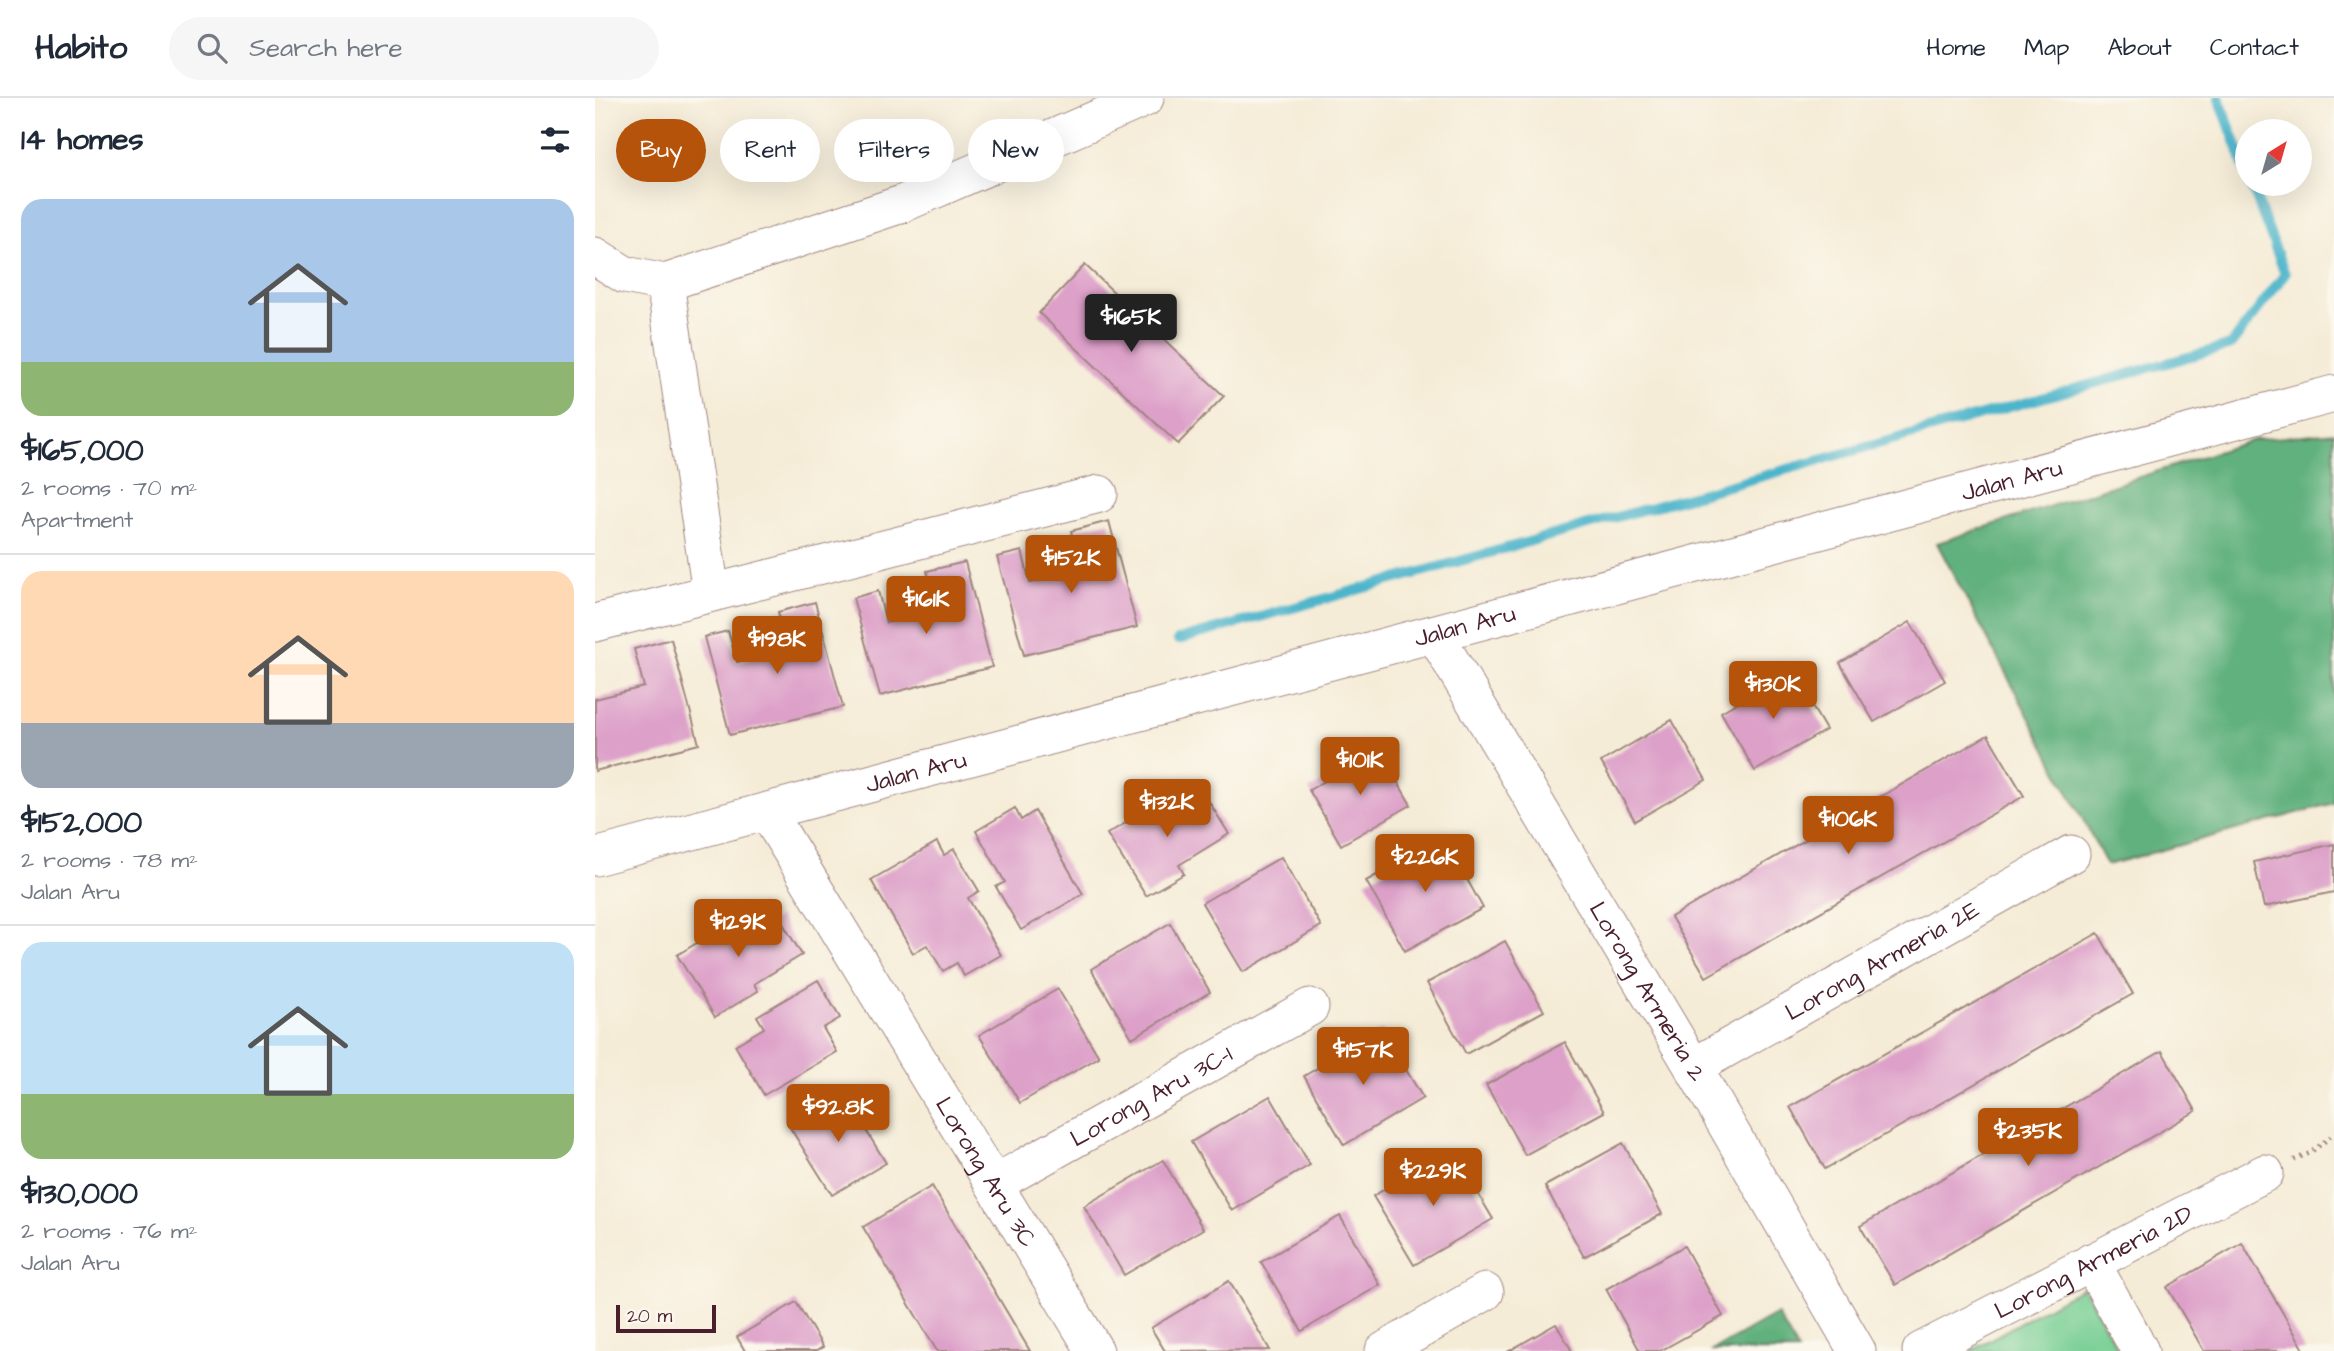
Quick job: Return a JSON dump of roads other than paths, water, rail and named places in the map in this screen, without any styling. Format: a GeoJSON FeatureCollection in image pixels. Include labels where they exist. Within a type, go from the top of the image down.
{"type":"FeatureCollection","features":[{"type":"Feature","properties":{"kind":"street"},"geometry":{"type":"LineString","coordinates":[[595,256],[625,275],[665,283],[902,204],[1145,98]]}},
{"type":"Feature","properties":{"kind":"street"},"geometry":{"type":"LineString","coordinates":[[665,283],[711,593]]}},
{"type":"Feature","properties":{"kind":"street","name":"Jalan Aru"},"geometry":{"type":"LineString","coordinates":[[595,857],[2334,394]]}},
{"type":"Feature","properties":{"kind":"street"},"geometry":{"type":"LineString","coordinates":[[595,623],[1099,494]]}},
{"type":"Feature","properties":{"kind":"street","name":"Lorong Armeria 2"},"geometry":{"type":"LineString","coordinates":[[1434,635],[1693,1067],[1857,1351]]}},
{"type":"Feature","properties":{"kind":"street","name":"Lorong Aru 3C"},"geometry":{"type":"LineString","coordinates":[[768,813],[1095,1351]]}},
{"type":"Feature","properties":{"kind":"street","name":"Lorong Armeria 2E"},"geometry":{"type":"LineString","coordinates":[[1693,1067],[2071,854]]}},
{"type":"Feature","properties":{"kind":"street","name":"Lorong Aru 3C-1"},"geometry":{"type":"LineString","coordinates":[[994,1184],[1310,1007]]}},
{"type":"Feature","properties":{"kind":"street","name":"Lorong Armeria 2D"},"geometry":{"type":"LineString","coordinates":[[1921,1351],[2265,1173]]}},
{"type":"Feature","properties":{"kind":"street"},"geometry":{"type":"LineString","coordinates":[[2091,1262],[2140,1351]]}},
{"type":"Feature","properties":{"kind":"street"},"geometry":{"type":"LineString","coordinates":[[1384,1351],[1485,1292]]}},
{"type":"Feature","properties":{"kind":"waterway"},"geometry":{"type":"LineString","coordinates":[[2219,98],[2235,141]]}},
{"type":"Feature","properties":{"kind":"waterway"},"geometry":{"type":"LineString","coordinates":[[1178,640],[2231,345],[2285,274],[2256,196]]}}]}
